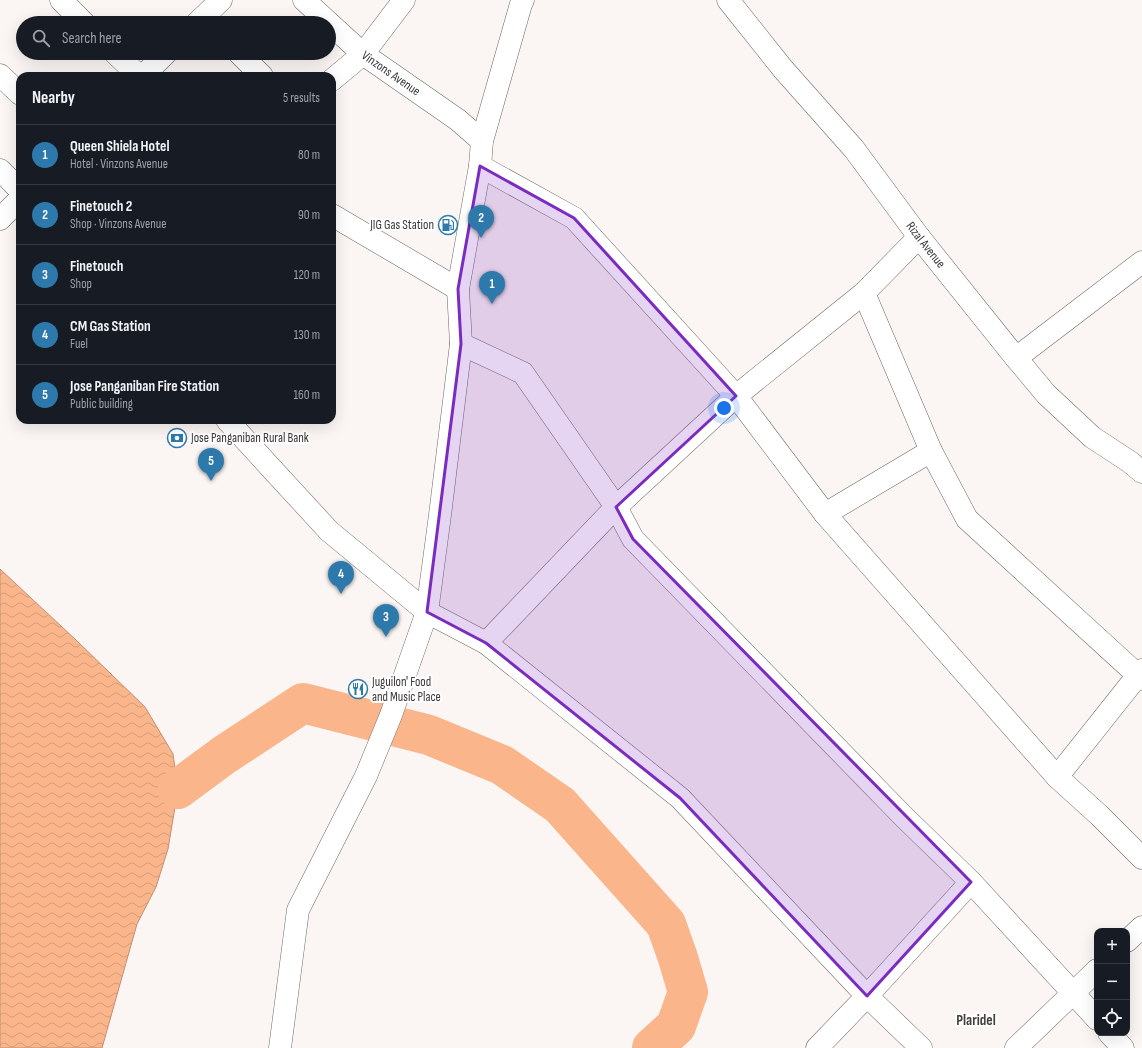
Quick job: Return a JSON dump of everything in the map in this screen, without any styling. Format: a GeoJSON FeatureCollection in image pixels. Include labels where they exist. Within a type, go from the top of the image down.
{"type":"FeatureCollection","features":[{"type":"Feature","properties":{"kind":"street"},"geometry":{"type":"LineString","coordinates":[[61,0],[77,16]]}},
{"type":"Feature","properties":{"kind":"street"},"geometry":{"type":"LineString","coordinates":[[207,16],[221,0]]}},
{"type":"Feature","properties":{"kind":"street","name":"Vinzons Avenue"},"geometry":{"type":"LineString","coordinates":[[304,0],[321,16]]}},
{"type":"Feature","properties":{"kind":"street"},"geometry":{"type":"LineString","coordinates":[[336,77],[363,54],[404,0]]}},
{"type":"Feature","properties":{"kind":"street","name":"Rizal Avenue"},"geometry":{"type":"LineString","coordinates":[[728,0],[783,69],[854,150],[919,237],[1046,394],[1092,437],[1130,462],[1142,472]]}},
{"type":"Feature","properties":{"kind":"street"},"geometry":{"type":"LineString","coordinates":[[280,1048],[298,910],[366,776],[391,715],[426,612],[440,515],[461,344],[458,288],[480,166],[482,141],[520,1]]}},
{"type":"Feature","properties":{"kind":"street","name":"Vinzons Avenue"},"geometry":{"type":"LineString","coordinates":[[336,29],[363,54],[458,120],[482,141]]}},
{"type":"Feature","properties":{"kind":"street"},"geometry":{"type":"LineString","coordinates":[[122,60],[134,72]]}},
{"type":"Feature","properties":{"kind":"street"},"geometry":{"type":"LineString","coordinates":[[147,72],[159,60]]}},
{"type":"Feature","properties":{"kind":"street"},"geometry":{"type":"LineString","coordinates":[[246,60],[258,72]]}},
{"type":"Feature","properties":{"kind":"street"},"geometry":{"type":"LineString","coordinates":[[0,75],[16,90]]}},
{"type":"Feature","properties":{"kind":"street"},"geometry":{"type":"LineString","coordinates":[[480,166],[574,218],[736,396],[825,514],[1057,777],[1100,816],[1142,858]]}},
{"type":"Feature","properties":{"kind":"street"},"geometry":{"type":"LineString","coordinates":[[0,170],[16,186]]}},
{"type":"Feature","properties":{"kind":"street"},"geometry":{"type":"LineString","coordinates":[[0,219],[16,203]]}},
{"type":"Feature","properties":{"kind":"street"},"geometry":{"type":"LineString","coordinates":[[336,217],[458,288]]}},
{"type":"Feature","properties":{"kind":"street"},"geometry":{"type":"LineString","coordinates":[[486,643],[616,507],[736,396],[864,293],[919,237]]}},
{"type":"Feature","properties":{"kind":"street"},"geometry":{"type":"LineString","coordinates":[[1016,358],[1142,262]]}},
{"type":"Feature","properties":{"kind":"street"},"geometry":{"type":"LineString","coordinates":[[864,293],[931,451],[967,519],[1141,675],[1057,777]]}},
{"type":"Feature","properties":{"kind":"street"},"geometry":{"type":"LineString","coordinates":[[461,344],[523,373],[616,507],[634,539],[904,817],[971,882],[1094,1016]]}},
{"type":"Feature","properties":{"kind":"street"},"geometry":{"type":"LineString","coordinates":[[231,424],[329,531],[426,612],[486,643],[680,798],[867,996],[921,1048]]}},
{"type":"Feature","properties":{"kind":"street"},"geometry":{"type":"LineString","coordinates":[[825,514],[931,451]]}},
{"type":"Feature","properties":{"kind":"street"},"geometry":{"type":"LineString","coordinates":[[817,1048],[867,996],[971,882]]}},
{"type":"Feature","properties":{"kind":"street"},"geometry":{"type":"LineString","coordinates":[[1130,938],[1142,927]]}},
{"type":"Feature","properties":{"kind":"street"},"geometry":{"type":"LineString","coordinates":[[1016,1048],[1094,973]]}},
{"type":"Feature","properties":{"kind":"street"},"geometry":{"type":"LineString","coordinates":[[1113,1036],[1123,1048]]}},
{"type":"Feature","properties":{"kind":"highlighted area"},"geometry":{"type":"Polygon","coordinates":[[[480,166],[574,218],[736,396],[616,507],[633,539],[971,882],[867,996],[680,798],[486,643],[427,612],[461,344],[458,289],[480,166]]]}},
{"type":"Feature","properties":{"kind":"water"},"geometry":{"type":"Polygon","coordinates":[[[0,569],[145,707],[173,754],[178,789],[168,849],[156,887],[137,924],[102,1048],[0,1048],[0,569]]]}},
{"type":"Feature","properties":{"kind":"waterway"},"geometry":{"type":"LineString","coordinates":[[178,789],[224,755],[303,703],[429,735],[502,765],[560,805],[666,924],[688,992],[676,1026],[652,1048]]}},
{"type":"Feature","properties":{"kind":"place","name":"JIG Gas Station"},"geometry":{"type":"Point","coordinates":[448,225]}},
{"type":"Feature","properties":{"kind":"place","name":"Finetouch 2"},"geometry":{"type":"Point","coordinates":[481,238]}},
{"type":"Feature","properties":{"kind":"place","name":"Queen Shiela Hotel"},"geometry":{"type":"Point","coordinates":[492,304]}},
{"type":"Feature","properties":{"kind":"place","name":"Jose Panganiban Rural Bank"},"geometry":{"type":"Point","coordinates":[177,438]}},
{"type":"Feature","properties":{"kind":"place","name":"Jose Panganiban Fire Station"},"geometry":{"type":"Point","coordinates":[211,481]}},
{"type":"Feature","properties":{"kind":"place","name":"CM Gas Station"},"geometry":{"type":"Point","coordinates":[341,594]}},
{"type":"Feature","properties":{"kind":"place","name":"Finetouch"},"geometry":{"type":"Point","coordinates":[386,637]}},
{"type":"Feature","properties":{"kind":"place","name":"Juguilon' Food and Music Place"},"geometry":{"type":"Point","coordinates":[358,689]}},
{"type":"Feature","properties":{"kind":"district","name":"Plaridel"},"geometry":{"type":"Point","coordinates":[976,1020]}}]}
